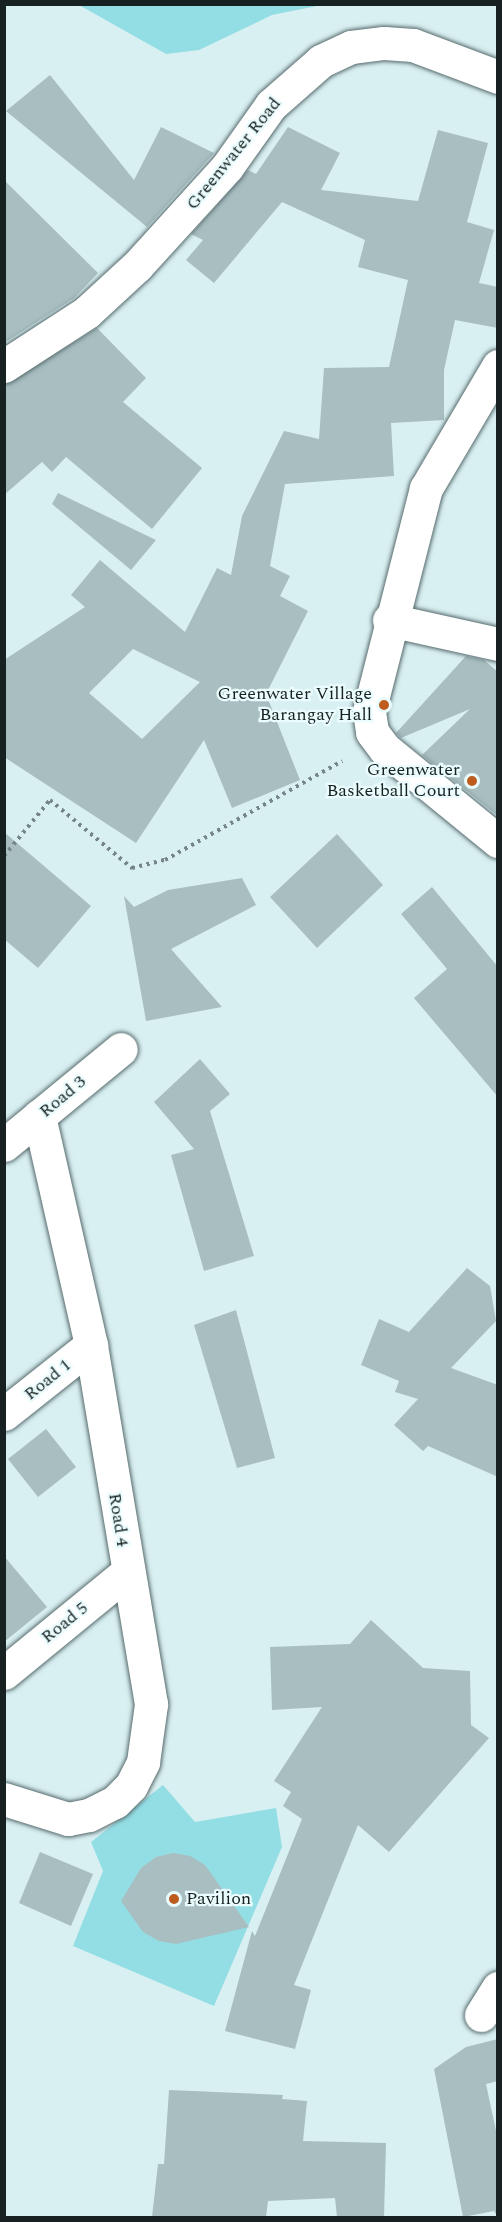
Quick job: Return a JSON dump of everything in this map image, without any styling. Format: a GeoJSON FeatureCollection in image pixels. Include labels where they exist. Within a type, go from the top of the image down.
{"type":"FeatureCollection","features":[{"type":"Feature","properties":{"kind":"street","name":"Greenwater Road"},"geometry":{"type":"LineString","coordinates":[[4,366],[87,312],[137,267],[227,167],[271,105],[321,61],[351,47],[384,43],[413,45],[498,77]]}},
{"type":"Feature","properties":{"kind":"street"},"geometry":{"type":"LineString","coordinates":[[498,366],[426,488],[389,620],[369,712],[372,732],[402,765],[498,841]]}},
{"type":"Feature","properties":{"kind":"street"},"geometry":{"type":"LineString","coordinates":[[389,620],[498,644]]}},
{"type":"Feature","properties":{"kind":"street","name":"Road 3"},"geometry":{"type":"LineString","coordinates":[[4,1145],[121,1049]]}},
{"type":"Feature","properties":{"kind":"street","name":"Road 4"},"geometry":{"type":"LineString","coordinates":[[4,1800],[46,1815],[68,1818],[89,1815],[115,1802],[139,1770],[151,1704],[126,1573],[91,1345],[39,1116]]}},
{"type":"Feature","properties":{"kind":"street","name":"Road 1"},"geometry":{"type":"LineString","coordinates":[[4,1414],[91,1345]]}},
{"type":"Feature","properties":{"kind":"street","name":"Road 5"},"geometry":{"type":"LineString","coordinates":[[4,1673],[126,1573]]}},
{"type":"Feature","properties":{"kind":"path"},"geometry":{"type":"LineString","coordinates":[[4,856],[50,800],[132,868],[165,860],[379,740]]}},
{"type":"Feature","properties":{"kind":"shaded area"},"geometry":{"type":"Polygon","coordinates":[[[79,5],[322,5],[272,15],[199,50],[166,54],[79,5]]]}},
{"type":"Feature","properties":{"kind":"shaded area"},"geometry":{"type":"Polygon","coordinates":[[[163,1785],[195,1822],[276,1808],[282,1847],[214,2006],[73,1946],[103,1871],[91,1842],[163,1785]]]}},
{"type":"Feature","properties":{"kind":"building"},"geometry":{"type":"Polygon","coordinates":[[[50,75],[134,180],[161,127],[214,153],[147,227],[6,111],[50,75]]]}},
{"type":"Feature","properties":{"kind":"building"},"geometry":{"type":"Polygon","coordinates":[[[288,127],[340,153],[321,190],[418,201],[438,130],[488,143],[467,222],[494,230],[479,283],[498,287],[498,328],[455,320],[444,370],[444,420],[391,423],[394,476],[285,484],[270,566],[290,576],[280,596],[308,611],[266,694],[300,780],[232,808],[204,740],[136,843],[4,757],[4,660],[85,607],[71,595],[100,560],[185,632],[217,568],[231,575],[242,516],[284,431],[319,439],[324,368],[389,367],[408,280],[358,267],[365,240],[282,202],[214,283],[186,260],[203,240],[191,234],[248,170],[256,174],[288,127]],[[133,649],[89,693],[142,739],[200,682],[133,649]]]}},
{"type":"Feature","properties":{"kind":"building"},"geometry":{"type":"Polygon","coordinates":[[[4,180],[98,273],[74,298],[4,343],[4,180]]]}},
{"type":"Feature","properties":{"kind":"building"},"geometry":{"type":"Polygon","coordinates":[[[97,328],[146,378],[123,402],[202,468],[152,529],[66,457],[52,472],[42,462],[4,495],[4,385],[97,328]]]}},
{"type":"Feature","properties":{"kind":"building"},"geometry":{"type":"Polygon","coordinates":[[[58,493],[156,540],[131,570],[52,504],[58,493]]]}},
{"type":"Feature","properties":{"kind":"building","name":"Greenwater Basketball Court"},"geometry":{"type":"Polygon","coordinates":[[[466,656],[484,660],[498,672],[498,816],[422,755],[470,709],[401,738],[396,733],[466,656]]]}},
{"type":"Feature","properties":{"kind":"building"},"geometry":{"type":"Polygon","coordinates":[[[4,832],[91,906],[38,968],[4,939],[4,832]]]}},
{"type":"Feature","properties":{"kind":"building"},"geometry":{"type":"Polygon","coordinates":[[[337,834],[383,885],[317,948],[270,897],[337,834]]]}},
{"type":"Feature","properties":{"kind":"building"},"geometry":{"type":"Polygon","coordinates":[[[242,878],[256,905],[171,949],[222,1007],[146,1021],[124,896],[134,907],[168,890],[242,878]]]}},
{"type":"Feature","properties":{"kind":"building"},"geometry":{"type":"Polygon","coordinates":[[[432,887],[498,967],[498,1097],[414,998],[447,969],[401,914],[432,887]]]}},
{"type":"Feature","properties":{"kind":"building"},"geometry":{"type":"Polygon","coordinates":[[[200,1059],[230,1094],[210,1111],[254,1256],[204,1271],[171,1155],[194,1149],[154,1102],[200,1059]]]}},
{"type":"Feature","properties":{"kind":"building"},"geometry":{"type":"Polygon","coordinates":[[[467,1268],[490,1286],[496,1321],[451,1368],[498,1385],[498,1477],[428,1446],[423,1451],[394,1425],[418,1399],[395,1392],[399,1381],[361,1365],[379,1319],[409,1332],[467,1268]]]}},
{"type":"Feature","properties":{"kind":"building"},"geometry":{"type":"Polygon","coordinates":[[[236,1310],[275,1458],[237,1468],[194,1325],[236,1310]]]}},
{"type":"Feature","properties":{"kind":"building"},"geometry":{"type":"Polygon","coordinates":[[[46,1429],[76,1467],[38,1497],[8,1459],[46,1429]]]}},
{"type":"Feature","properties":{"kind":"building"},"geometry":{"type":"Polygon","coordinates":[[[4,1556],[47,1607],[4,1642],[4,1556]]]}},
{"type":"Feature","properties":{"kind":"building"},"geometry":{"type":"Polygon","coordinates":[[[371,1620],[423,1668],[470,1671],[471,1725],[489,1738],[389,1852],[358,1825],[294,1985],[311,1990],[295,2049],[225,2031],[252,1931],[255,1936],[302,1819],[283,1806],[291,1792],[274,1781],[322,1707],[272,1710],[270,1647],[350,1644],[371,1620]]]}},
{"type":"Feature","properties":{"kind":"building"},"geometry":{"type":"Polygon","coordinates":[[[40,1852],[93,1874],[71,1926],[19,1903],[40,1852]]]}},
{"type":"Feature","properties":{"kind":"building","name":"Pavilion"},"geometry":{"type":"Polygon","coordinates":[[[173,1853],[190,1856],[205,1865],[249,1927],[176,1944],[159,1941],[143,1932],[121,1901],[141,1868],[156,1857],[173,1853]]]}},
{"type":"Feature","properties":{"kind":"building"},"geometry":{"type":"Polygon","coordinates":[[[498,2039],[498,2081],[486,2084],[498,2140],[498,2217],[494,2211],[463,2217],[434,2069],[466,2047],[498,2039]]]}},
{"type":"Feature","properties":{"kind":"building"},"geometry":{"type":"Polygon","coordinates":[[[169,2090],[283,2095],[282,2099],[307,2101],[303,2141],[386,2143],[384,2217],[337,2217],[335,2198],[268,2201],[266,2217],[152,2217],[158,2164],[164,2164],[169,2090]]]}},
{"type":"Feature","properties":{"kind":"place","name":"Greenwater Village Barangay Hall"},"geometry":{"type":"Point","coordinates":[384,705]}},
{"type":"Feature","properties":{"kind":"place","name":"Greenwater Basketball Court"},"geometry":{"type":"Point","coordinates":[472,781]}},
{"type":"Feature","properties":{"kind":"place","name":"Pavilion"},"geometry":{"type":"Point","coordinates":[174,1899]}}]}
